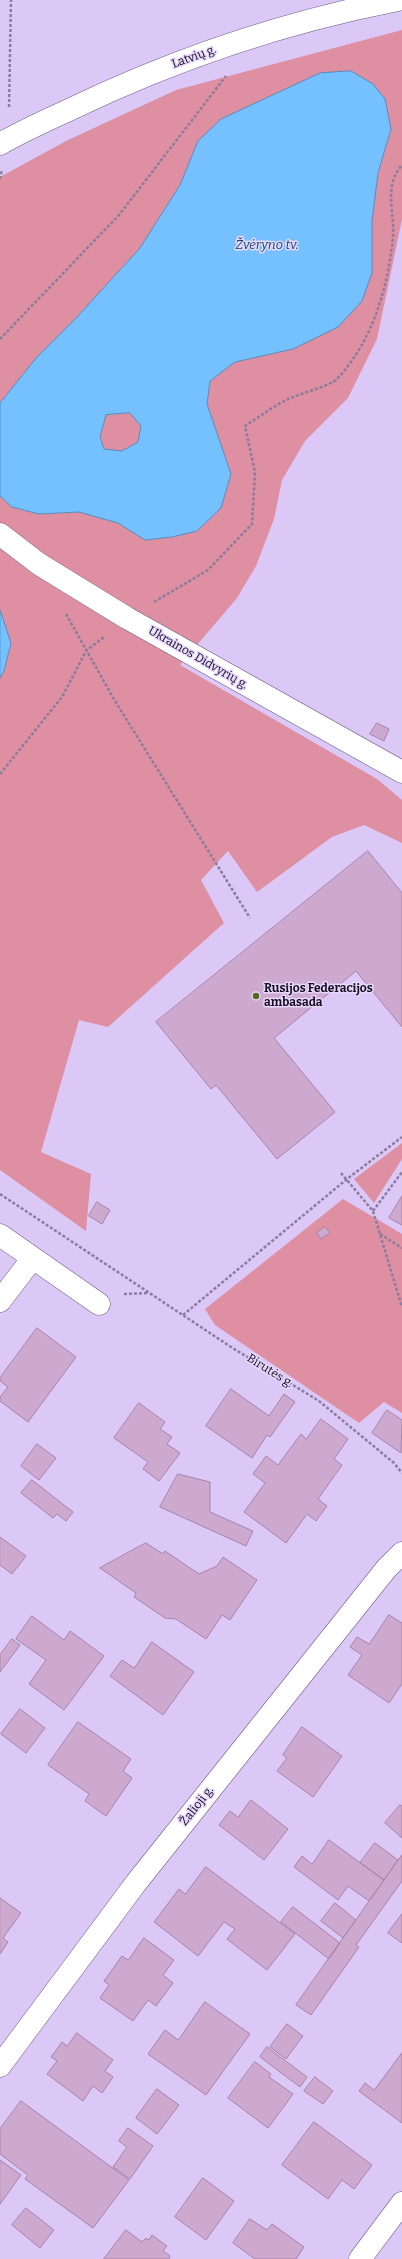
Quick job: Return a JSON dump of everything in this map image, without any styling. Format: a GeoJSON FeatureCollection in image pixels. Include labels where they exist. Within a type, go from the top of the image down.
{"type":"FeatureCollection","features":[{"type":"Feature","properties":{"kind":"street","name":"Latvių g."},"geometry":{"type":"LineString","coordinates":[[4,142],[93,99],[169,66],[260,34],[344,10],[398,0]]}},
{"type":"Feature","properties":{"kind":"street","name":"Ukrainos Didvyrių g."},"geometry":{"type":"LineString","coordinates":[[0,534],[40,564],[127,618],[402,772]]}},
{"type":"Feature","properties":{"kind":"street"},"geometry":{"type":"LineString","coordinates":[[0,1235],[32,1259],[99,1304]]}},
{"type":"Feature","properties":{"kind":"street"},"geometry":{"type":"LineString","coordinates":[[0,1301],[32,1259]]}},
{"type":"Feature","properties":{"kind":"street","name":"Žalioji g."},"geometry":{"type":"LineString","coordinates":[[0,2066],[136,1883],[386,1569],[402,1553]]}},
{"type":"Feature","properties":{"kind":"street"},"geometry":{"type":"LineString","coordinates":[[360,2259],[402,2203]]}},
{"type":"Feature","properties":{"kind":"path"},"geometry":{"type":"LineString","coordinates":[[4,142],[11,0]]}},
{"type":"Feature","properties":{"kind":"path"},"geometry":{"type":"LineString","coordinates":[[0,339],[119,215],[227,74]]}},
{"type":"Feature","properties":{"kind":"path"},"geometry":{"type":"LineString","coordinates":[[0,774],[62,698],[86,651],[127,618],[208,570],[252,524],[255,472],[246,426],[286,400],[336,380],[366,339],[381,298],[393,236],[390,205],[395,173],[402,165]]}},
{"type":"Feature","properties":{"kind":"path"},"geometry":{"type":"LineString","coordinates":[[65,611],[115,701],[250,918]]}},
{"type":"Feature","properties":{"kind":"path"},"geometry":{"type":"LineString","coordinates":[[183,1315],[347,1179],[402,1137]]}},
{"type":"Feature","properties":{"kind":"path"},"geometry":{"type":"LineString","coordinates":[[373,1211],[402,1172]]}},
{"type":"Feature","properties":{"kind":"path"},"geometry":{"type":"LineString","coordinates":[[341,1173],[373,1211],[402,1307]]}},
{"type":"Feature","properties":{"kind":"path","name":"Birutės g."},"geometry":{"type":"LineString","coordinates":[[0,1194],[183,1315],[319,1402],[394,1463],[402,1473]]}},
{"type":"Feature","properties":{"kind":"path"},"geometry":{"type":"LineString","coordinates":[[379,1234],[402,1248]]}},
{"type":"Feature","properties":{"kind":"shaded area"},"geometry":{"type":"Polygon","coordinates":[[[402,30],[402,219],[377,339],[348,398],[305,441],[282,480],[274,519],[256,566],[237,598],[180,665],[377,779],[402,800],[402,843],[364,825],[332,837],[257,892],[228,851],[201,880],[224,923],[108,1027],[79,1020],[41,1152],[91,1174],[86,1231],[0,1170],[0,678],[4,671],[11,643],[0,610],[0,496],[12,507],[39,514],[79,512],[118,523],[145,540],[172,537],[197,531],[221,508],[231,474],[207,404],[210,381],[235,362],[293,349],[372,221],[378,173],[391,130],[385,99],[373,84],[320,73],[271,96],[198,141],[180,185],[140,248],[77,317],[37,357],[0,403],[0,177],[66,141],[176,90],[402,30]]]}},
{"type":"Feature","properties":{"kind":"shaded area"},"geometry":{"type":"Polygon","coordinates":[[[130,413],[141,426],[138,442],[122,451],[104,449],[100,437],[106,415],[130,413]]]}},
{"type":"Feature","properties":{"kind":"shaded area"},"geometry":{"type":"Polygon","coordinates":[[[402,1143],[402,1159],[374,1203],[354,1179],[402,1143]]]}},
{"type":"Feature","properties":{"kind":"shaded area"},"geometry":{"type":"Polygon","coordinates":[[[343,1199],[402,1234],[402,1413],[384,1402],[359,1423],[215,1325],[205,1309],[343,1199]]]}},
{"type":"Feature","properties":{"kind":"water","name":"Žvėryno tv."},"geometry":{"type":"Polygon","coordinates":[[[351,71],[373,84],[385,99],[391,129],[378,173],[372,221],[372,273],[362,301],[338,327],[293,349],[235,362],[210,381],[207,404],[231,474],[221,508],[197,531],[172,537],[145,540],[118,523],[79,512],[39,514],[12,507],[0,496],[0,403],[37,357],[77,317],[140,248],[180,185],[198,141],[221,119],[320,73],[351,71]],[[130,413],[106,415],[100,437],[104,449],[122,451],[138,442],[141,426],[130,413]]]}},
{"type":"Feature","properties":{"kind":"water"},"geometry":{"type":"Polygon","coordinates":[[[0,610],[11,643],[4,671],[0,678],[0,610]]]}},
{"type":"Feature","properties":{"kind":"building"},"geometry":{"type":"Polygon","coordinates":[[[377,723],[389,729],[384,741],[370,734],[377,723]]]}},
{"type":"Feature","properties":{"kind":"building","name":"Rusijos Federacijos ambasada"},"geometry":{"type":"Polygon","coordinates":[[[368,851],[402,893],[402,1027],[356,971],[274,1038],[335,1112],[277,1159],[216,1085],[211,1089],[156,1022],[368,851]]]}},
{"type":"Feature","properties":{"kind":"building"},"geometry":{"type":"Polygon","coordinates":[[[402,1196],[402,1225],[389,1218],[402,1196]]]}},
{"type":"Feature","properties":{"kind":"building"},"geometry":{"type":"Polygon","coordinates":[[[97,1202],[110,1210],[102,1224],[89,1216],[97,1202]]]}},
{"type":"Feature","properties":{"kind":"building"},"geometry":{"type":"Polygon","coordinates":[[[325,1227],[330,1233],[321,1239],[317,1233],[325,1227]]]}},
{"type":"Feature","properties":{"kind":"building"},"geometry":{"type":"Polygon","coordinates":[[[37,1328],[76,1357],[28,1422],[0,1401],[0,1397],[8,1387],[0,1381],[0,1378],[37,1328]]]}},
{"type":"Feature","properties":{"kind":"building"},"geometry":{"type":"Polygon","coordinates":[[[231,1389],[269,1416],[284,1394],[295,1402],[270,1437],[267,1435],[252,1458],[206,1426],[231,1389]]]}},
{"type":"Feature","properties":{"kind":"building"},"geometry":{"type":"Polygon","coordinates":[[[139,1403],[165,1422],[160,1429],[172,1437],[167,1444],[180,1453],[159,1481],[143,1469],[148,1462],[114,1438],[139,1403]]]}},
{"type":"Feature","properties":{"kind":"building"},"geometry":{"type":"Polygon","coordinates":[[[387,1410],[402,1420],[401,1453],[372,1433],[387,1410]]]}},
{"type":"Feature","properties":{"kind":"building"},"geometry":{"type":"Polygon","coordinates":[[[321,1419],[348,1439],[334,1459],[342,1465],[318,1499],[327,1506],[316,1521],[307,1514],[286,1543],[244,1512],[265,1483],[253,1474],[266,1456],[278,1465],[301,1434],[306,1439],[321,1419]]]}},
{"type":"Feature","properties":{"kind":"building"},"geometry":{"type":"Polygon","coordinates":[[[37,1444],[56,1458],[39,1480],[21,1466],[37,1444]]]}},
{"type":"Feature","properties":{"kind":"building"},"geometry":{"type":"Polygon","coordinates":[[[178,1474],[210,1482],[210,1512],[253,1531],[246,1546],[160,1507],[178,1474]]]}},
{"type":"Feature","properties":{"kind":"building"},"geometry":{"type":"Polygon","coordinates":[[[32,1480],[73,1512],[66,1521],[57,1514],[53,1518],[21,1493],[32,1480]]]}},
{"type":"Feature","properties":{"kind":"building"},"geometry":{"type":"Polygon","coordinates":[[[0,1537],[26,1556],[12,1574],[0,1565],[0,1537]]]}},
{"type":"Feature","properties":{"kind":"building"},"geometry":{"type":"Polygon","coordinates":[[[146,1543],[163,1554],[165,1551],[199,1574],[217,1566],[223,1557],[257,1580],[230,1620],[222,1615],[206,1639],[176,1619],[165,1618],[134,1597],[136,1593],[100,1568],[146,1543]]]}},
{"type":"Feature","properties":{"kind":"building"},"geometry":{"type":"Polygon","coordinates":[[[389,1615],[402,1623],[402,1684],[389,1703],[348,1675],[362,1655],[350,1647],[357,1637],[369,1644],[389,1615]]]}},
{"type":"Feature","properties":{"kind":"building"},"geometry":{"type":"Polygon","coordinates":[[[32,1616],[64,1640],[70,1631],[104,1656],[64,1710],[29,1684],[46,1660],[16,1639],[32,1616]]]}},
{"type":"Feature","properties":{"kind":"building"},"geometry":{"type":"Polygon","coordinates":[[[12,1639],[20,1645],[0,1672],[0,1655],[12,1639]]]}},
{"type":"Feature","properties":{"kind":"building"},"geometry":{"type":"Polygon","coordinates":[[[152,1642],[194,1672],[163,1715],[110,1676],[122,1660],[134,1668],[152,1642]]]}},
{"type":"Feature","properties":{"kind":"building"},"geometry":{"type":"Polygon","coordinates":[[[20,1709],[45,1728],[26,1753],[1,1734],[20,1709]]]}},
{"type":"Feature","properties":{"kind":"building"},"geometry":{"type":"Polygon","coordinates":[[[78,1722],[131,1759],[123,1771],[132,1778],[106,1816],[85,1801],[89,1794],[48,1765],[78,1722]]]}},
{"type":"Feature","properties":{"kind":"building"},"geometry":{"type":"Polygon","coordinates":[[[302,1727],[342,1756],[313,1797],[277,1771],[287,1758],[283,1755],[302,1727]]]}},
{"type":"Feature","properties":{"kind":"building"},"geometry":{"type":"Polygon","coordinates":[[[251,1800],[288,1829],[264,1860],[219,1825],[230,1811],[238,1817],[251,1800]]]}},
{"type":"Feature","properties":{"kind":"building"},"geometry":{"type":"Polygon","coordinates":[[[400,1805],[402,1806],[402,1838],[385,1823],[400,1805]]]}},
{"type":"Feature","properties":{"kind":"building"},"geometry":{"type":"Polygon","coordinates":[[[329,1840],[384,1880],[369,1901],[348,1886],[338,1900],[294,1867],[302,1856],[312,1864],[329,1840]]]}},
{"type":"Feature","properties":{"kind":"building"},"geometry":{"type":"Polygon","coordinates":[[[375,1843],[398,1860],[384,1880],[360,1863],[375,1843]]]}},
{"type":"Feature","properties":{"kind":"building"},"geometry":{"type":"Polygon","coordinates":[[[402,1855],[402,1881],[356,1945],[359,1947],[311,2015],[296,2005],[402,1855]]]}},
{"type":"Feature","properties":{"kind":"building"},"geometry":{"type":"Polygon","coordinates":[[[206,1867],[295,1934],[267,1970],[227,1939],[235,1929],[224,1922],[198,1956],[154,1922],[179,1889],[185,1894],[206,1867]]]}},
{"type":"Feature","properties":{"kind":"building"},"geometry":{"type":"Polygon","coordinates":[[[0,1898],[21,1913],[3,1938],[8,1942],[0,1954],[0,1898]]]}},
{"type":"Feature","properties":{"kind":"building"},"geometry":{"type":"Polygon","coordinates":[[[335,1903],[356,1920],[343,1938],[321,1921],[335,1903]]]}},
{"type":"Feature","properties":{"kind":"building"},"geometry":{"type":"Polygon","coordinates":[[[293,1907],[340,1943],[329,1959],[281,1922],[293,1907]]]}},
{"type":"Feature","properties":{"kind":"building"},"geometry":{"type":"Polygon","coordinates":[[[402,1914],[402,1943],[388,1933],[402,1914]]]}},
{"type":"Feature","properties":{"kind":"building"},"geometry":{"type":"Polygon","coordinates":[[[144,1938],[174,1960],[163,1975],[173,1983],[156,2006],[148,2000],[133,2021],[100,1998],[109,1985],[104,1981],[122,1956],[128,1960],[144,1938]]]}},
{"type":"Feature","properties":{"kind":"building"},"geometry":{"type":"Polygon","coordinates":[[[205,2002],[250,2034],[206,2095],[148,2054],[165,2030],[178,2040],[205,2002]]]}},
{"type":"Feature","properties":{"kind":"building"},"geometry":{"type":"Polygon","coordinates":[[[287,2024],[303,2036],[286,2059],[270,2047],[287,2024]]]}},
{"type":"Feature","properties":{"kind":"building"},"geometry":{"type":"Polygon","coordinates":[[[77,2033],[113,2060],[105,2071],[113,2077],[102,2093],[93,2086],[83,2101],[47,2074],[57,2061],[51,2057],[62,2042],[67,2046],[77,2033]]]}},
{"type":"Feature","properties":{"kind":"building"},"geometry":{"type":"Polygon","coordinates":[[[267,2047],[307,2077],[300,2087],[260,2057],[267,2047]]]}},
{"type":"Feature","properties":{"kind":"building"},"geometry":{"type":"Polygon","coordinates":[[[402,2053],[402,2123],[359,2091],[365,2083],[374,2090],[402,2053]]]}},
{"type":"Feature","properties":{"kind":"building"},"geometry":{"type":"Polygon","coordinates":[[[255,2062],[271,2074],[269,2077],[293,2094],[268,2128],[228,2098],[255,2062]]]}},
{"type":"Feature","properties":{"kind":"building"},"geometry":{"type":"Polygon","coordinates":[[[315,2077],[333,2091],[323,2104],[304,2091],[315,2077]]]}},
{"type":"Feature","properties":{"kind":"building"},"geometry":{"type":"Polygon","coordinates":[[[157,2089],[179,2105],[157,2134],[136,2118],[157,2089]]]}},
{"type":"Feature","properties":{"kind":"building"},"geometry":{"type":"Polygon","coordinates":[[[21,2101],[129,2180],[93,2228],[25,2179],[28,2175],[0,2154],[0,2129],[21,2101]]]}},
{"type":"Feature","properties":{"kind":"building"},"geometry":{"type":"Polygon","coordinates":[[[314,2122],[372,2165],[354,2189],[342,2180],[328,2199],[282,2165],[314,2122]]]}},
{"type":"Feature","properties":{"kind":"building"},"geometry":{"type":"Polygon","coordinates":[[[128,2128],[153,2146],[130,2179],[113,2167],[127,2147],[119,2141],[128,2128]]]}},
{"type":"Feature","properties":{"kind":"building"},"geometry":{"type":"Polygon","coordinates":[[[0,2160],[21,2175],[0,2204],[0,2160]]]}},
{"type":"Feature","properties":{"kind":"building"},"geometry":{"type":"Polygon","coordinates":[[[203,2178],[234,2201],[206,2240],[175,2217],[203,2178]]]}},
{"type":"Feature","properties":{"kind":"building"},"geometry":{"type":"Polygon","coordinates":[[[26,2208],[54,2230],[40,2248],[12,2225],[26,2208]]]}},
{"type":"Feature","properties":{"kind":"building"},"geometry":{"type":"Polygon","coordinates":[[[250,2219],[267,2230],[272,2224],[304,2247],[296,2259],[255,2259],[233,2243],[250,2219]]]}},
{"type":"Feature","properties":{"kind":"building"},"geometry":{"type":"Polygon","coordinates":[[[126,2230],[142,2242],[146,2238],[149,2240],[152,2235],[167,2246],[163,2251],[170,2256],[169,2259],[104,2259],[126,2230]]]}},
{"type":"Feature","properties":{"kind":"place","name":"Rusijos Federacijos ambasada"},"geometry":{"type":"Point","coordinates":[256,996]}}]}
